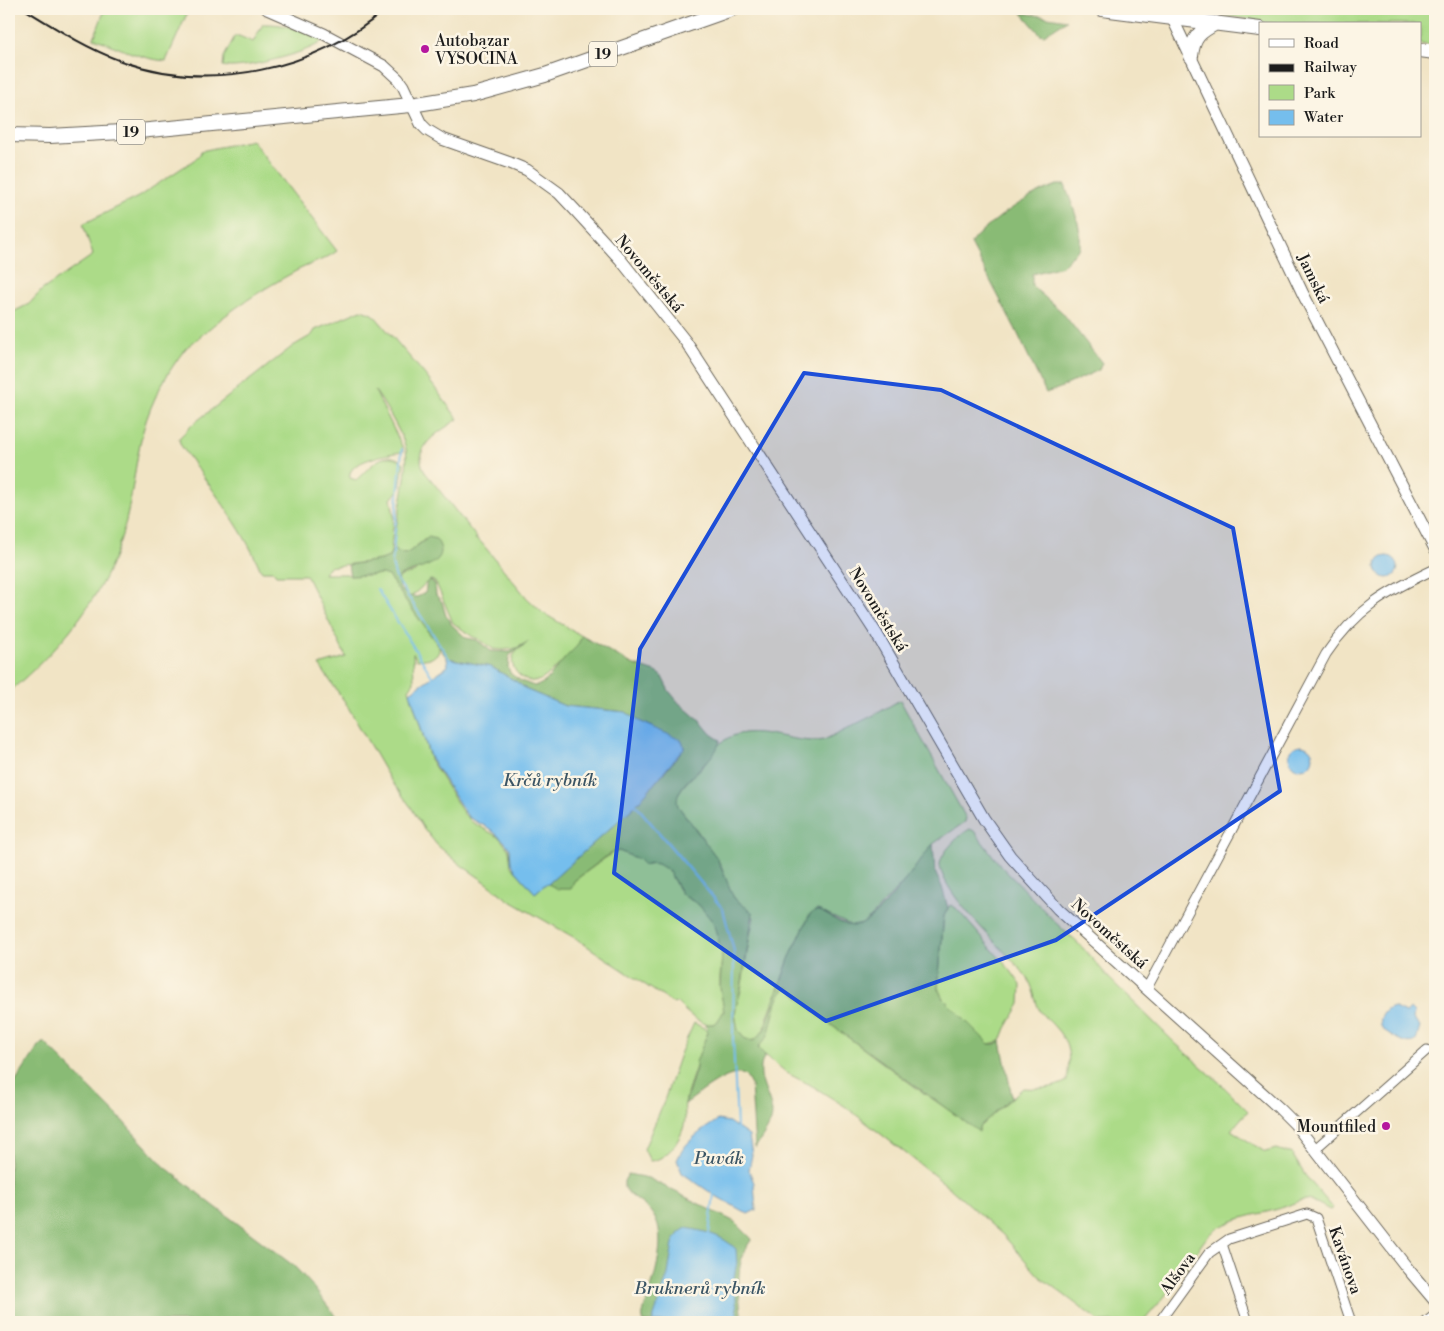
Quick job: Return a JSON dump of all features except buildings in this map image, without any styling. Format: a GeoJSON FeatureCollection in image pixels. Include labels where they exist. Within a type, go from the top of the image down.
{"type":"FeatureCollection","features":[{"type":"Feature","properties":{"kind":"main road","name":"19"},"geometry":{"type":"LineString","coordinates":[[9,135],[50,136],[139,131],[411,105],[473,95],[546,75],[732,9]]}},
{"type":"Feature","properties":{"kind":"main road"},"geometry":{"type":"LineString","coordinates":[[1102,9],[1170,13],[1216,23],[1259,29]]}},
{"type":"Feature","properties":{"kind":"main road"},"geometry":{"type":"LineString","coordinates":[[1191,56],[1192,43],[1197,35],[1205,28],[1216,23]]}},
{"type":"Feature","properties":{"kind":"main road"},"geometry":{"type":"LineString","coordinates":[[1422,50],[1435,52]]}},
{"type":"Feature","properties":{"kind":"street","name":"Novoměstská"},"geometry":{"type":"LineString","coordinates":[[267,9],[318,31],[384,66],[403,86],[421,124],[434,135],[510,163],[542,180],[559,193],[620,259],[686,342],[876,632],[984,818],[1023,872],[1058,909],[1295,1124],[1435,1301]]}},
{"type":"Feature","properties":{"kind":"street","name":"Jamská"},"geometry":{"type":"LineString","coordinates":[[1170,13],[1303,294],[1435,549]]}},
{"type":"Feature","properties":{"kind":"street"},"geometry":{"type":"LineString","coordinates":[[1147,988],[1336,638],[1366,608],[1393,590],[1435,569]]}},
{"type":"Feature","properties":{"kind":"street"},"geometry":{"type":"LineString","coordinates":[[1315,1149],[1427,1050]]}},
{"type":"Feature","properties":{"kind":"street","name":"Kavánova"},"geometry":{"type":"LineString","coordinates":[[1222,1244],[1229,1239],[1304,1214],[1316,1218],[1351,1322]]}},
{"type":"Feature","properties":{"kind":"street"},"geometry":{"type":"LineString","coordinates":[[1222,1244],[1248,1322]]}},
{"type":"Feature","properties":{"kind":"street","name":"Alšova"},"geometry":{"type":"LineString","coordinates":[[1160,1322],[1209,1253],[1222,1244]]}},
{"type":"Feature","properties":{"kind":"street"},"geometry":{"type":"LineString","coordinates":[[1426,1322],[1435,1316]]}},
{"type":"Feature","properties":{"kind":"highlighted area"},"geometry":{"type":"Polygon","coordinates":[[[804,373],[941,390],[1233,528],[1280,791],[1056,940],[826,1021],[614,873],[640,649],[804,373]]]}},
{"type":"Feature","properties":{"kind":"green space"},"geometry":{"type":"Polygon","coordinates":[[[105,9],[189,9],[166,61],[138,55],[94,38],[105,9]]]}},
{"type":"Feature","properties":{"kind":"green space"},"geometry":{"type":"Polygon","coordinates":[[[1183,9],[1435,9],[1435,46],[1422,44],[1422,22],[1264,22],[1183,9]]]}},
{"type":"Feature","properties":{"kind":"green space"},"geometry":{"type":"Polygon","coordinates":[[[1022,13],[1067,20],[1044,35],[1040,34],[1022,13]]]}},
{"type":"Feature","properties":{"kind":"green space"},"geometry":{"type":"Polygon","coordinates":[[[263,24],[278,25],[308,32],[321,38],[322,41],[304,50],[274,60],[242,66],[223,66],[224,57],[235,36],[253,42],[263,24]]]}},
{"type":"Feature","properties":{"kind":"green space"},"geometry":{"type":"Polygon","coordinates":[[[252,140],[337,251],[296,271],[248,300],[187,347],[179,357],[160,387],[146,420],[126,522],[114,558],[103,580],[91,601],[62,640],[9,692],[9,314],[29,304],[42,290],[93,255],[83,224],[138,197],[194,160],[201,151],[252,140]]]}},
{"type":"Feature","properties":{"kind":"green space"},"geometry":{"type":"Polygon","coordinates":[[[1057,185],[1065,185],[1078,223],[1080,248],[1062,266],[1032,274],[1032,286],[1062,312],[1102,363],[1099,370],[1046,393],[1016,330],[971,244],[976,236],[1009,210],[1057,185]]]}},
{"type":"Feature","properties":{"kind":"green space"},"geometry":{"type":"Polygon","coordinates":[[[361,310],[373,314],[426,376],[458,419],[436,435],[424,447],[421,463],[425,472],[477,538],[475,539],[480,541],[527,598],[543,613],[582,636],[577,647],[548,675],[540,680],[530,681],[516,672],[512,662],[516,652],[529,641],[517,648],[503,650],[493,649],[473,637],[453,623],[436,583],[432,580],[428,581],[411,597],[405,594],[398,579],[403,575],[415,572],[425,539],[404,554],[395,550],[394,541],[406,468],[406,449],[393,419],[375,391],[403,448],[403,452],[380,456],[361,463],[350,472],[350,478],[356,480],[372,465],[384,458],[397,458],[404,463],[400,488],[391,499],[394,516],[391,552],[389,557],[381,560],[328,567],[324,574],[347,574],[350,576],[382,574],[388,576],[439,646],[439,652],[432,658],[417,660],[413,653],[414,682],[409,689],[430,759],[464,814],[472,822],[500,838],[509,850],[511,866],[535,893],[547,883],[574,881],[612,853],[619,851],[638,859],[644,865],[653,863],[665,867],[682,894],[704,910],[715,925],[722,951],[720,989],[723,1012],[719,1020],[713,1024],[700,1022],[676,1002],[674,1004],[575,938],[507,899],[437,845],[389,778],[345,702],[319,665],[346,657],[306,575],[276,575],[273,571],[261,571],[234,521],[180,444],[179,438],[193,424],[293,346],[312,335],[315,330],[361,310]]]}},
{"type":"Feature","properties":{"kind":"green space"},"geometry":{"type":"Polygon","coordinates":[[[429,537],[436,539],[441,548],[440,555],[431,564],[400,576],[398,579],[400,589],[408,596],[417,597],[425,593],[426,584],[430,580],[435,584],[436,595],[442,602],[446,616],[451,624],[466,638],[477,640],[491,651],[510,652],[528,642],[509,656],[508,668],[511,674],[521,681],[534,686],[546,681],[577,646],[582,636],[632,664],[661,675],[669,691],[679,703],[701,722],[711,734],[720,740],[717,749],[687,782],[677,798],[678,806],[717,858],[734,898],[753,913],[735,1013],[738,1030],[744,1038],[752,1041],[755,1040],[765,1029],[789,959],[810,914],[820,911],[851,926],[864,923],[885,904],[933,844],[935,872],[948,908],[943,923],[938,988],[942,997],[989,1044],[1001,1041],[1012,1097],[979,1127],[979,1132],[823,1019],[786,987],[779,996],[768,1035],[758,1048],[765,1055],[762,1063],[761,1078],[771,1106],[772,1117],[769,1127],[755,1148],[751,1085],[745,1076],[735,1074],[720,1080],[685,1104],[696,1068],[696,1062],[707,1033],[706,1024],[717,1022],[724,1011],[720,987],[722,953],[713,922],[699,905],[682,894],[668,870],[658,864],[650,863],[644,865],[638,859],[619,851],[611,853],[574,881],[571,889],[558,889],[548,884],[636,805],[680,754],[659,730],[638,721],[626,712],[565,706],[527,690],[491,667],[447,658],[388,576],[382,574],[350,576],[348,565],[381,560],[389,557],[391,552],[395,550],[404,554],[429,537]]]}},
{"type":"Feature","properties":{"kind":"green space"},"geometry":{"type":"Polygon","coordinates":[[[900,700],[966,818],[965,822],[933,844],[907,878],[871,917],[862,924],[852,926],[817,910],[810,914],[789,959],[764,1028],[755,1039],[745,1039],[737,1029],[735,1016],[754,917],[734,898],[721,865],[678,806],[677,796],[717,747],[734,736],[746,733],[759,733],[798,740],[824,740],[900,700]]]}},
{"type":"Feature","properties":{"kind":"green space"},"geometry":{"type":"Polygon","coordinates":[[[970,829],[974,831],[1000,865],[1083,948],[1109,978],[1248,1111],[1231,1130],[1265,1152],[1277,1149],[1292,1154],[1305,1175],[1333,1208],[1330,1210],[1312,1201],[1303,1200],[1231,1222],[1212,1233],[1204,1241],[1165,1296],[1143,1322],[1100,1322],[1039,1276],[1003,1235],[944,1183],[846,1107],[787,1073],[759,1050],[759,1046],[768,1032],[778,999],[786,987],[823,1019],[979,1131],[979,1127],[1023,1088],[1046,1088],[1067,1081],[1069,1057],[1066,1044],[1059,1032],[1040,1011],[1029,980],[964,908],[944,879],[940,866],[946,850],[970,829]]]}},
{"type":"Feature","properties":{"kind":"green space"},"geometry":{"type":"Polygon","coordinates":[[[950,905],[956,908],[1021,985],[1020,1004],[1001,1041],[989,1044],[942,997],[938,988],[944,916],[950,905]]]}},
{"type":"Feature","properties":{"kind":"green space"},"geometry":{"type":"Polygon","coordinates":[[[694,1023],[704,1028],[707,1032],[687,1094],[682,1133],[669,1152],[657,1160],[650,1161],[644,1149],[663,1104],[680,1054],[694,1023]]]}},
{"type":"Feature","properties":{"kind":"green space"},"geometry":{"type":"Polygon","coordinates":[[[42,1043],[45,1043],[118,1116],[164,1166],[294,1266],[310,1283],[340,1322],[9,1322],[9,1092],[42,1043]]]}},
{"type":"Feature","properties":{"kind":"green space"},"geometry":{"type":"Polygon","coordinates":[[[628,1174],[648,1178],[735,1222],[752,1239],[746,1248],[740,1268],[739,1289],[742,1322],[642,1322],[657,1264],[660,1237],[658,1225],[653,1215],[624,1188],[624,1181],[628,1174]]]}},
{"type":"Feature","properties":{"kind":"water"},"geometry":{"type":"Polygon","coordinates":[[[1387,556],[1395,559],[1398,567],[1395,575],[1387,578],[1379,575],[1376,567],[1379,559],[1387,556]]]}},
{"type":"Feature","properties":{"kind":"water","name":"Krčů rybník"},"geometry":{"type":"Polygon","coordinates":[[[447,658],[491,667],[527,690],[565,706],[626,712],[638,721],[681,740],[685,747],[636,805],[548,884],[535,893],[515,870],[511,862],[510,849],[504,841],[490,829],[468,817],[430,757],[410,692],[448,666],[447,658]]]}},
{"type":"Feature","properties":{"kind":"water"},"geometry":{"type":"Polygon","coordinates":[[[1301,745],[1310,748],[1313,757],[1310,766],[1301,769],[1292,766],[1289,757],[1292,748],[1301,745]]]}},
{"type":"Feature","properties":{"kind":"water"},"geometry":{"type":"Polygon","coordinates":[[[1393,1007],[1405,1013],[1411,1009],[1414,1012],[1413,1019],[1420,1027],[1416,1041],[1403,1041],[1382,1029],[1382,1015],[1386,1010],[1393,1007]]]}},
{"type":"Feature","properties":{"kind":"water","name":"Puvák"},"geometry":{"type":"Polygon","coordinates":[[[718,1120],[729,1122],[749,1136],[752,1155],[749,1170],[754,1183],[756,1210],[748,1214],[714,1195],[682,1173],[677,1160],[689,1142],[718,1120]]]}},
{"type":"Feature","properties":{"kind":"water","name":"Bruknerů rybník"},"geometry":{"type":"Polygon","coordinates":[[[686,1228],[719,1237],[736,1249],[737,1263],[734,1278],[738,1322],[652,1322],[668,1274],[673,1243],[679,1233],[686,1228]]]}},
{"type":"Feature","properties":{"kind":"waterway"},"geometry":{"type":"LineString","coordinates":[[402,449],[392,564],[396,578],[450,660]]}},
{"type":"Feature","properties":{"kind":"waterway"},"geometry":{"type":"LineString","coordinates":[[377,589],[433,678]]}},
{"type":"Feature","properties":{"kind":"waterway"},"geometry":{"type":"LineString","coordinates":[[635,804],[723,909],[734,951],[733,1038],[737,1128]]}},
{"type":"Feature","properties":{"kind":"waterway"},"geometry":{"type":"LineString","coordinates":[[709,1234],[714,1194]]}},
{"type":"Feature","properties":{"kind":"railway"},"geometry":{"type":"LineString","coordinates":[[24,9],[83,44],[108,56],[155,70],[190,75],[226,75],[261,70],[295,61],[327,47],[358,30],[386,9]]}},
{"type":"Feature","properties":{"kind":"place","name":"Autobazar VYSOČINA"},"geometry":{"type":"Point","coordinates":[425,49]}},
{"type":"Feature","properties":{"kind":"place","name":"Mountfiled"},"geometry":{"type":"Point","coordinates":[1386,1126]}}]}
